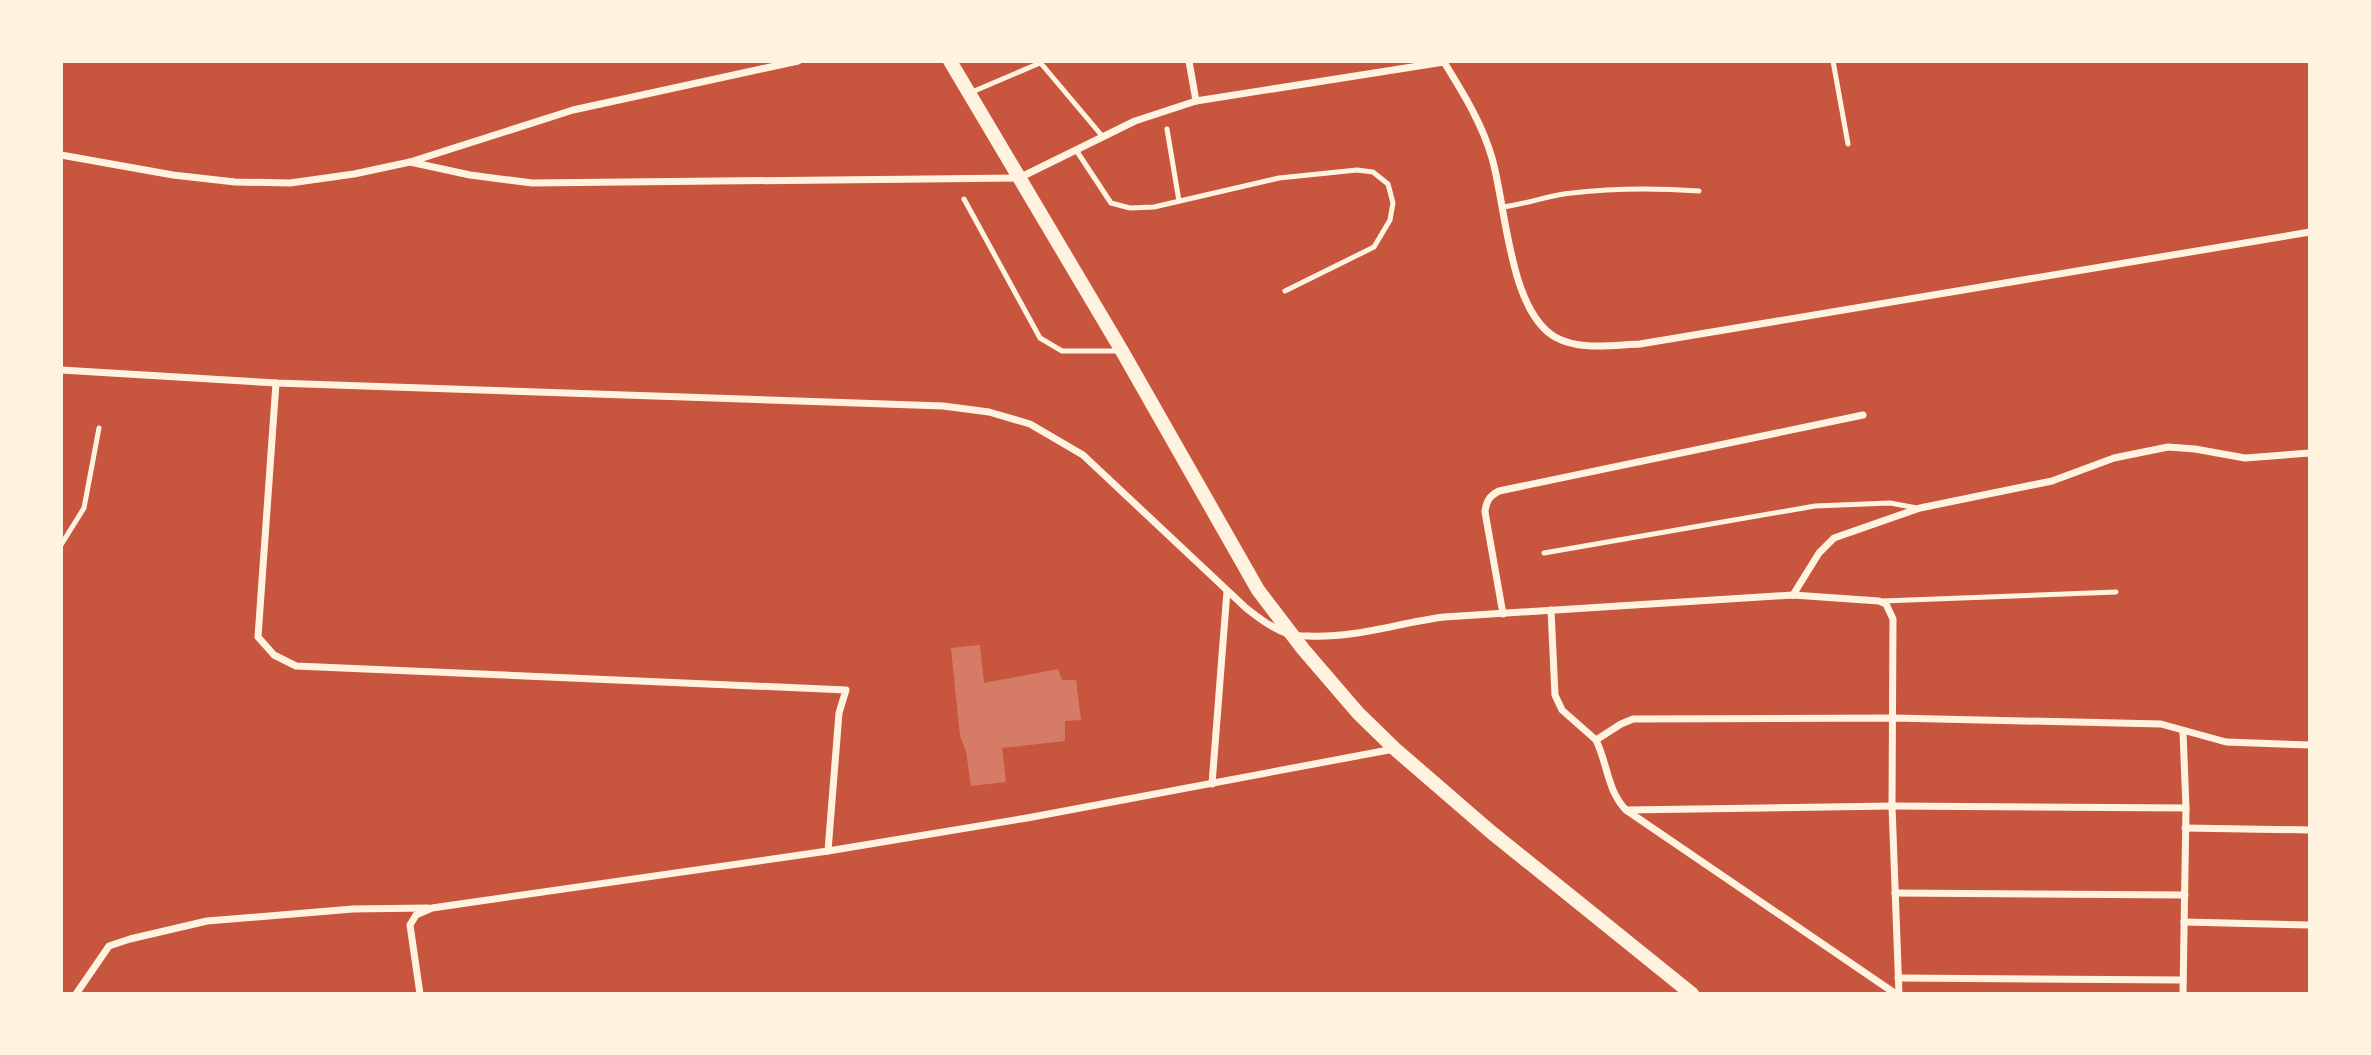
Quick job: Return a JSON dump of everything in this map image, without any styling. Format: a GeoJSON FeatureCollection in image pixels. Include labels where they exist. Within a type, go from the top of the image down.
{"type":"FeatureCollection","features":[{"type":"Feature","properties":{"kind":"main road"},"geometry":{"type":"LineString","coordinates":[[950,61],[1122,351],[1258,590],[1291,635],[1358,713],[1395,749],[1490,832],[1692,994]]}},
{"type":"Feature","properties":{"kind":"street"},"geometry":{"type":"LineString","coordinates":[[61,155],[173,175],[235,182],[290,183],[354,174],[410,162],[573,110],[798,61]]}},
{"type":"Feature","properties":{"kind":"street"},"geometry":{"type":"LineString","coordinates":[[1189,61],[1196,101]]}},
{"type":"Feature","properties":{"kind":"street"},"geometry":{"type":"LineString","coordinates":[[410,162],[470,175],[532,183],[1019,178],[1135,121],[1196,101],[1450,61]]}},
{"type":"Feature","properties":{"kind":"street"},"geometry":{"type":"LineString","coordinates":[[1444,62],[1481,127],[1493,159],[1520,289],[1536,320],[1555,337],[1585,346],[1640,344],[2310,232]]}},
{"type":"Feature","properties":{"kind":"street"},"geometry":{"type":"LineString","coordinates":[[61,370],[276,383],[943,406],[989,412],[1030,425],[1083,455],[1227,591],[1268,625],[1291,635],[1328,637],[1366,633],[1420,620],[1793,595],[1880,601],[1891,610],[1893,619],[1892,806],[1897,994]]}},
{"type":"Feature","properties":{"kind":"street"},"geometry":{"type":"LineString","coordinates":[[276,383],[258,637],[274,655],[296,666],[846,690],[839,713],[828,851]]}},
{"type":"Feature","properties":{"kind":"street"},"geometry":{"type":"LineString","coordinates":[[1503,614],[1485,512],[1486,503],[1499,491],[1863,415]]}},
{"type":"Feature","properties":{"kind":"street"},"geometry":{"type":"LineString","coordinates":[[1793,595],[1811,563],[1834,538],[1920,508],[2052,481],[2114,458],[2168,447],[2245,458],[2310,453]]}},
{"type":"Feature","properties":{"kind":"street"},"geometry":{"type":"LineString","coordinates":[[1212,784],[1227,591]]}},
{"type":"Feature","properties":{"kind":"street"},"geometry":{"type":"LineString","coordinates":[[1551,610],[1555,695],[1562,710],[1596,740],[1604,757],[1615,797],[1626,810],[1897,994]]}},
{"type":"Feature","properties":{"kind":"street"},"geometry":{"type":"LineString","coordinates":[[1596,740],[1633,719],[1894,718],[2161,724],[2226,742],[2310,745]]}},
{"type":"Feature","properties":{"kind":"street"},"geometry":{"type":"LineString","coordinates":[[2183,732],[2186,808],[2183,994]]}},
{"type":"Feature","properties":{"kind":"street"},"geometry":{"type":"LineString","coordinates":[[76,994],[109,946],[207,921],[353,909],[432,908],[828,851],[1395,749]]}},
{"type":"Feature","properties":{"kind":"street"},"geometry":{"type":"LineString","coordinates":[[1626,810],[1892,806],[2186,808]]}},
{"type":"Feature","properties":{"kind":"street"},"geometry":{"type":"LineString","coordinates":[[2185,828],[2310,830]]}},
{"type":"Feature","properties":{"kind":"street"},"geometry":{"type":"LineString","coordinates":[[1895,892],[2185,895]]}},
{"type":"Feature","properties":{"kind":"street"},"geometry":{"type":"LineString","coordinates":[[420,994],[410,925],[416,915],[432,908]]}},
{"type":"Feature","properties":{"kind":"street"},"geometry":{"type":"LineString","coordinates":[[2184,922],[2310,925]]}},
{"type":"Feature","properties":{"kind":"street"},"geometry":{"type":"LineString","coordinates":[[1898,978],[2183,980]]}},
{"type":"Feature","properties":{"kind":"lane"},"geometry":{"type":"LineString","coordinates":[[1833,61],[1848,144]]}},
{"type":"Feature","properties":{"kind":"lane"},"geometry":{"type":"LineString","coordinates":[[969,93],[1039,62],[1103,137]]}},
{"type":"Feature","properties":{"kind":"lane"},"geometry":{"type":"LineString","coordinates":[[1167,129],[1180,201]]}},
{"type":"Feature","properties":{"kind":"lane"},"geometry":{"type":"LineString","coordinates":[[1076,150],[1111,203],[1130,208],[1154,207],[1279,178],[1357,170],[1373,172],[1388,184],[1393,203],[1390,220],[1374,247],[1285,291]]}},
{"type":"Feature","properties":{"kind":"lane"},"geometry":{"type":"LineString","coordinates":[[1503,207],[1573,193],[1661,188],[1699,191]]}},
{"type":"Feature","properties":{"kind":"lane"},"geometry":{"type":"LineString","coordinates":[[964,199],[1041,338],[1062,351],[1122,351]]}},
{"type":"Feature","properties":{"kind":"lane"},"geometry":{"type":"LineString","coordinates":[[61,545],[84,508],[99,428]]}},
{"type":"Feature","properties":{"kind":"lane"},"geometry":{"type":"LineString","coordinates":[[1544,553],[1815,506],[1890,503],[1920,508]]}},
{"type":"Feature","properties":{"kind":"lane"},"geometry":{"type":"LineString","coordinates":[[1880,601],[2116,592]]}},
{"type":"Feature","properties":{"kind":"building"},"geometry":{"type":"Polygon","coordinates":[[[980,645],[984,683],[1058,669],[1062,680],[1076,680],[1081,720],[1065,721],[1065,741],[1002,748],[1006,782],[971,786],[966,751],[960,736],[951,648],[980,645]]]}}]}
